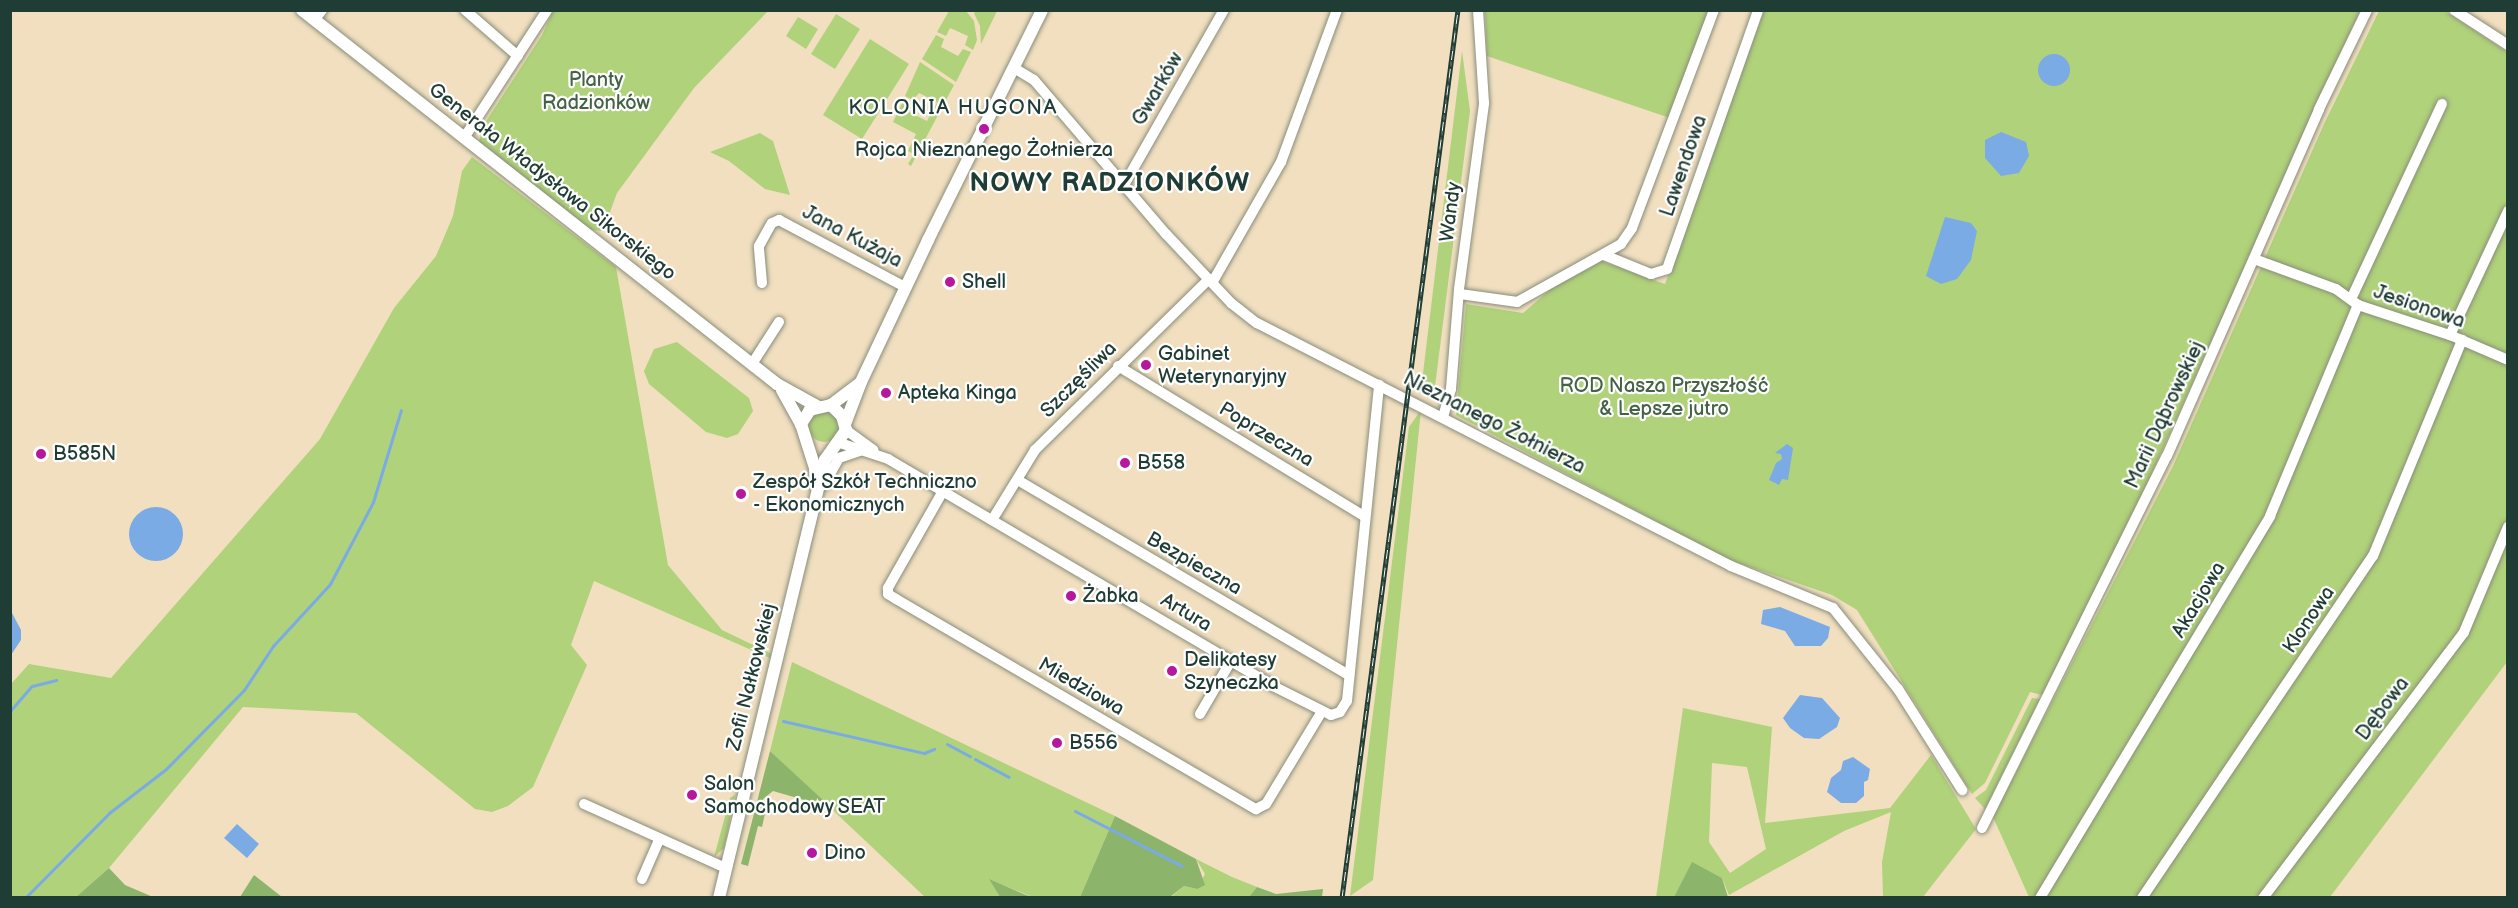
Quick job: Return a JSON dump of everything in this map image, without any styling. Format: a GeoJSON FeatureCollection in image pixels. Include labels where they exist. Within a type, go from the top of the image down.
{"type":"FeatureCollection","features":[{"type":"Feature","properties":{"kind":"street","name":"Generała Władysława Sikorskiego"},"geometry":{"type":"LineString","coordinates":[[302,10],[318,15],[464,138],[777,384]]}},
{"type":"Feature","properties":{"kind":"street"},"geometry":{"type":"LineString","coordinates":[[465,10],[518,56]]}},
{"type":"Feature","properties":{"kind":"street"},"geometry":{"type":"LineString","coordinates":[[464,138],[547,10]]}},
{"type":"Feature","properties":{"kind":"street","name":"Jana Kużaja"},"geometry":{"type":"LineString","coordinates":[[845,427],[861,382],[905,287],[1042,10]]}},
{"type":"Feature","properties":{"kind":"street","name":"Gwarków"},"geometry":{"type":"LineString","coordinates":[[1124,185],[1224,10]]}},
{"type":"Feature","properties":{"kind":"street","name":"Szczęśliwa"},"geometry":{"type":"LineString","coordinates":[[992,520],[1035,450],[1118,366],[1210,281],[1281,162],[1337,10]]}},
{"type":"Feature","properties":{"kind":"street","name":"Wandy"},"geometry":{"type":"LineString","coordinates":[[1443,417],[1451,389],[1460,294],[1484,103],[1478,10]]}},
{"type":"Feature","properties":{"kind":"street","name":"Lawendowa"},"geometry":{"type":"LineString","coordinates":[[1460,294],[1516,302],[1622,244],[1632,228],[1714,10]]}},
{"type":"Feature","properties":{"kind":"street","name":"Lawendowa"},"geometry":{"type":"LineString","coordinates":[[1604,255],[1651,274],[1667,269],[1758,10]]}},
{"type":"Feature","properties":{"kind":"street","name":"Marii Dąbrowskiej"},"geometry":{"type":"LineString","coordinates":[[1982,828],[2167,456],[2367,10]]}},
{"type":"Feature","properties":{"kind":"street"},"geometry":{"type":"LineString","coordinates":[[2454,10],[2508,45]]}},
{"type":"Feature","properties":{"kind":"street","name":"Nieznanego Żołnierza"},"geometry":{"type":"LineString","coordinates":[[1014,68],[1034,80],[1210,281],[1257,323],[1731,566],[1833,608],[1898,689],[1962,790]]}},
{"type":"Feature","properties":{"kind":"street","name":"Akacjowa"},"geometry":{"type":"LineString","coordinates":[[2040,897],[2270,516],[2355,301],[2442,104]]}},
{"type":"Feature","properties":{"kind":"street"},"geometry":{"type":"LineString","coordinates":[[2450,335],[2508,211]]}},
{"type":"Feature","properties":{"kind":"street","name":"Jana Kużaja"},"geometry":{"type":"LineString","coordinates":[[762,283],[759,246],[772,223],[779,220],[905,287]]}},
{"type":"Feature","properties":{"kind":"street","name":"Jesionowa"},"geometry":{"type":"LineString","coordinates":[[2254,259],[2508,360]]}},
{"type":"Feature","properties":{"kind":"street"},"geometry":{"type":"LineString","coordinates":[[752,364],[779,322]]}},
{"type":"Feature","properties":{"kind":"street","name":"Klonowa"},"geometry":{"type":"LineString","coordinates":[[2142,897],[2373,556],[2462,340]]}},
{"type":"Feature","properties":{"kind":"street","name":"Poprzeczna"},"geometry":{"type":"LineString","coordinates":[[1118,366],[1364,516]]}},
{"type":"Feature","properties":{"kind":"street","name":"Jana Kużaja"},"geometry":{"type":"LineString","coordinates":[[831,405],[861,382]]}},
{"type":"Feature","properties":{"kind":"street"},"geometry":{"type":"LineString","coordinates":[[777,384],[817,406],[831,405],[845,427],[837,445],[825,460],[815,501]]}},
{"type":"Feature","properties":{"kind":"street"},"geometry":{"type":"LineString","coordinates":[[777,384],[801,424],[815,468],[815,501]]}},
{"type":"Feature","properties":{"kind":"street"},"geometry":{"type":"LineString","coordinates":[[1321,713],[1336,714],[1344,708],[1379,385]]}},
{"type":"Feature","properties":{"kind":"street"},"geometry":{"type":"LineString","coordinates":[[801,424],[817,406]]}},
{"type":"Feature","properties":{"kind":"street","name":"Artura"},"geometry":{"type":"LineString","coordinates":[[845,427],[884,457],[1321,713]]}},
{"type":"Feature","properties":{"kind":"street"},"geometry":{"type":"LineString","coordinates":[[804,438],[816,447],[837,445]]}},
{"type":"Feature","properties":{"kind":"street","name":"Artura"},"geometry":{"type":"LineString","coordinates":[[837,445],[864,450],[884,457]]}},
{"type":"Feature","properties":{"kind":"street"},"geometry":{"type":"LineString","coordinates":[[815,501],[832,465],[848,453],[864,450]]}},
{"type":"Feature","properties":{"kind":"street","name":"Bezpieczna"},"geometry":{"type":"LineString","coordinates":[[1021,482],[1349,675]]}},
{"type":"Feature","properties":{"kind":"street","name":"Miedziowa"},"geometry":{"type":"LineString","coordinates":[[943,491],[888,594],[1258,810],[1266,804],[1321,713]]}},
{"type":"Feature","properties":{"kind":"street","name":"Zofii Nałkowskiej"},"geometry":{"type":"LineString","coordinates":[[719,897],[815,501]]}},
{"type":"Feature","properties":{"kind":"street","name":"Dębowa"},"geometry":{"type":"LineString","coordinates":[[2263,897],[2464,632],[2508,527]]}},
{"type":"Feature","properties":{"kind":"street"},"geometry":{"type":"LineString","coordinates":[[1200,714],[1231,661]]}},
{"type":"Feature","properties":{"kind":"street"},"geometry":{"type":"LineString","coordinates":[[584,804],[659,840],[726,868]]}},
{"type":"Feature","properties":{"kind":"street"},"geometry":{"type":"LineString","coordinates":[[642,879],[659,840]]}},
{"type":"Feature","properties":{"kind":"green space","name":"Planty Radzionków"},"geometry":{"type":"Polygon","coordinates":[[[553,11],[768,11],[694,88],[617,193],[603,231],[591,230],[479,142],[483,126],[542,35],[553,11]]]}},
{"type":"Feature","properties":{"kind":"green space"},"geometry":{"type":"Polygon","coordinates":[[[949,11],[966,11],[974,21],[977,40],[973,50],[965,45],[968,36],[950,28],[946,36],[937,32],[949,11]]]}},
{"type":"Feature","properties":{"kind":"green space"},"geometry":{"type":"Polygon","coordinates":[[[976,11],[997,11],[981,44],[980,26],[974,13],[976,11]]]}},
{"type":"Feature","properties":{"kind":"green space"},"geometry":{"type":"Polygon","coordinates":[[[1485,11],[1709,11],[1670,118],[1487,56],[1485,11]]]}},
{"type":"Feature","properties":{"kind":"green space","name":"ROD Nasza Przyszłość & Lepsze jutro"},"geometry":{"type":"Polygon","coordinates":[[[1764,11],[2360,11],[2143,493],[2042,695],[2030,692],[1985,783],[1972,794],[1857,610],[1832,595],[1727,559],[1456,415],[1466,304],[1523,313],[1554,286],[1601,261],[1665,284],[1764,11]]]}},
{"type":"Feature","properties":{"kind":"green space"},"geometry":{"type":"Polygon","coordinates":[[[2379,11],[2445,11],[2507,52],[2507,662],[2330,897],[2029,897],[1993,817],[2173,466],[2324,124],[2379,11]]]}},
{"type":"Feature","properties":{"kind":"green space"},"geometry":{"type":"Polygon","coordinates":[[[836,14],[860,29],[835,69],[811,54],[836,14]]]}},
{"type":"Feature","properties":{"kind":"green space"},"geometry":{"type":"Polygon","coordinates":[[[798,17],[818,29],[806,49],[786,36],[798,17]]]}},
{"type":"Feature","properties":{"kind":"green space"},"geometry":{"type":"Polygon","coordinates":[[[936,35],[944,39],[941,47],[958,56],[963,49],[971,52],[956,82],[922,59],[936,35]]]}},
{"type":"Feature","properties":{"kind":"green space"},"geometry":{"type":"Polygon","coordinates":[[[870,39],[909,64],[862,139],[823,115],[870,39]]]}},
{"type":"Feature","properties":{"kind":"green space"},"geometry":{"type":"Polygon","coordinates":[[[1462,51],[1470,111],[1434,394],[1421,390],[1462,51]]]}},
{"type":"Feature","properties":{"kind":"green space"},"geometry":{"type":"Polygon","coordinates":[[[920,62],[954,85],[939,113],[934,110],[937,102],[919,93],[913,100],[905,96],[920,62]]]}},
{"type":"Feature","properties":{"kind":"green space"},"geometry":{"type":"Polygon","coordinates":[[[904,99],[912,103],[909,112],[927,121],[931,113],[938,115],[911,166],[908,164],[914,154],[908,151],[916,134],[893,122],[904,99]]]}},
{"type":"Feature","properties":{"kind":"green space"},"geometry":{"type":"Polygon","coordinates":[[[760,133],[773,141],[790,195],[765,189],[729,161],[710,152],[760,133]]]}},
{"type":"Feature","properties":{"kind":"green space"},"geometry":{"type":"Polygon","coordinates":[[[472,157],[616,267],[668,565],[722,630],[772,654],[770,658],[594,581],[571,645],[587,665],[533,787],[508,806],[492,812],[475,809],[356,713],[243,707],[109,868],[76,897],[11,897],[11,684],[29,664],[111,678],[320,439],[394,308],[436,256],[453,216],[462,171],[472,157]]]}},
{"type":"Feature","properties":{"kind":"green space"},"geometry":{"type":"Polygon","coordinates":[[[677,342],[749,398],[753,411],[738,434],[727,438],[706,432],[649,384],[644,371],[654,349],[677,342]]]}},
{"type":"Feature","properties":{"kind":"green space"},"geometry":{"type":"Polygon","coordinates":[[[1421,410],[1373,880],[1350,896],[1409,427],[1421,410]]]}},
{"type":"Feature","properties":{"kind":"green space"},"geometry":{"type":"Polygon","coordinates":[[[824,412],[835,416],[839,427],[835,438],[824,442],[813,438],[809,427],[813,416],[824,412]]]}},
{"type":"Feature","properties":{"kind":"green space"},"geometry":{"type":"Polygon","coordinates":[[[792,662],[1115,816],[1080,897],[1033,897],[990,880],[1000,897],[925,897],[770,751],[792,662]]]}},
{"type":"Feature","properties":{"kind":"green space"},"geometry":{"type":"Polygon","coordinates":[[[2032,698],[2040,699],[1985,809],[1975,798],[1986,790],[2032,698]]]}},
{"type":"Feature","properties":{"kind":"green space"},"geometry":{"type":"Polygon","coordinates":[[[1683,708],[1772,727],[1765,823],[1890,808],[1931,755],[1976,829],[1923,897],[1883,897],[1882,862],[1891,812],[1844,831],[1729,895],[1722,878],[1692,863],[1674,897],[1656,898],[1683,708]],[[1712,763],[1709,842],[1730,873],[1766,849],[1747,767],[1712,763]]]}},
{"type":"Feature","properties":{"kind":"green space"},"geometry":{"type":"Polygon","coordinates":[[[770,751],[824,801],[818,804],[773,791],[763,799],[762,807],[766,809],[762,827],[758,826],[748,866],[741,864],[770,751]]]}},
{"type":"Feature","properties":{"kind":"green space"},"geometry":{"type":"Polygon","coordinates":[[[735,795],[724,848],[714,857],[730,798],[735,795]]]}},
{"type":"Feature","properties":{"kind":"green space"},"geometry":{"type":"Polygon","coordinates":[[[1115,816],[1196,859],[1205,885],[1197,889],[1184,886],[1170,897],[1080,897],[1115,816]]]}},
{"type":"Feature","properties":{"kind":"green space"},"geometry":{"type":"Polygon","coordinates":[[[1196,859],[1257,887],[1249,897],[1170,898],[1184,886],[1197,889],[1205,874],[1196,859]]]}},
{"type":"Feature","properties":{"kind":"green space"},"geometry":{"type":"Polygon","coordinates":[[[1692,862],[1722,878],[1728,897],[1674,897],[1692,862]]]}},
{"type":"Feature","properties":{"kind":"green space"},"geometry":{"type":"Polygon","coordinates":[[[109,868],[125,885],[153,897],[76,897],[109,868]]]}},
{"type":"Feature","properties":{"kind":"green space"},"geometry":{"type":"Polygon","coordinates":[[[254,875],[282,897],[240,897],[254,875]]]}},
{"type":"Feature","properties":{"kind":"green space"},"geometry":{"type":"Polygon","coordinates":[[[989,879],[1026,895],[1033,897],[1000,897],[989,879]]]}},
{"type":"Feature","properties":{"kind":"green space"},"geometry":{"type":"Polygon","coordinates":[[[1257,887],[1276,894],[1323,889],[1322,897],[1249,897],[1257,887]]]}},
{"type":"Feature","properties":{"kind":"water"},"geometry":{"type":"Polygon","coordinates":[[[2054,54],[2065,59],[2070,70],[2065,81],[2054,86],[2043,81],[2038,70],[2043,59],[2054,54]]]}},
{"type":"Feature","properties":{"kind":"water"},"geometry":{"type":"Polygon","coordinates":[[[2001,132],[2026,142],[2029,156],[2019,173],[2001,176],[1985,158],[1985,140],[2001,132]]]}},
{"type":"Feature","properties":{"kind":"water"},"geometry":{"type":"Polygon","coordinates":[[[1945,217],[1971,223],[1977,231],[1971,260],[1957,279],[1941,284],[1926,276],[1945,217]]]}},
{"type":"Feature","properties":{"kind":"water"},"geometry":{"type":"Polygon","coordinates":[[[1787,444],[1793,448],[1788,480],[1782,479],[1779,485],[1769,480],[1776,463],[1782,459],[1781,454],[1775,453],[1787,444]]]}},
{"type":"Feature","properties":{"kind":"water"},"geometry":{"type":"Polygon","coordinates":[[[151,507],[161,507],[171,511],[179,519],[183,534],[179,549],[171,557],[161,561],[151,561],[141,557],[133,549],[129,539],[129,529],[133,519],[141,511],[151,507]]]}},
{"type":"Feature","properties":{"kind":"water"},"geometry":{"type":"Polygon","coordinates":[[[1780,607],[1830,627],[1828,638],[1821,646],[1795,646],[1785,631],[1761,624],[1763,610],[1780,607]]]}},
{"type":"Feature","properties":{"kind":"water"},"geometry":{"type":"Polygon","coordinates":[[[11,611],[21,630],[21,640],[11,655],[11,611]]]}},
{"type":"Feature","properties":{"kind":"water"},"geometry":{"type":"Polygon","coordinates":[[[1800,695],[1822,698],[1840,718],[1837,727],[1819,739],[1804,738],[1790,728],[1783,718],[1800,695]]]}},
{"type":"Feature","properties":{"kind":"water"},"geometry":{"type":"Polygon","coordinates":[[[1853,757],[1870,769],[1868,780],[1864,782],[1864,796],[1856,803],[1841,803],[1827,792],[1831,778],[1841,770],[1843,761],[1853,757]]]}},
{"type":"Feature","properties":{"kind":"water"},"geometry":{"type":"Polygon","coordinates":[[[237,824],[259,844],[247,858],[224,838],[237,824]]]}},
{"type":"Feature","properties":{"kind":"waterway"},"geometry":{"type":"LineString","coordinates":[[25,898],[109,813],[166,769],[244,690],[273,646],[330,584],[373,502],[401,410]]}},
{"type":"Feature","properties":{"kind":"waterway"},"geometry":{"type":"LineString","coordinates":[[10,711],[32,686],[56,680]]}},
{"type":"Feature","properties":{"kind":"waterway"},"geometry":{"type":"LineString","coordinates":[[783,721],[924,753],[934,749]]}},
{"type":"Feature","properties":{"kind":"waterway"},"geometry":{"type":"LineString","coordinates":[[947,744],[970,756]]}},
{"type":"Feature","properties":{"kind":"waterway"},"geometry":{"type":"LineString","coordinates":[[975,759],[1009,777]]}},
{"type":"Feature","properties":{"kind":"waterway"},"geometry":{"type":"LineString","coordinates":[[1075,811],[1182,866]]}},
{"type":"Feature","properties":{"kind":"railway"},"geometry":{"type":"LineString","coordinates":[[1342,898],[1458,10]]}},
{"type":"Feature","properties":{"kind":"place","name":"Rojca Nieznanego Żołnierza"},"geometry":{"type":"Point","coordinates":[984,129]}},
{"type":"Feature","properties":{"kind":"place","name":"Shell"},"geometry":{"type":"Point","coordinates":[950,282]}},
{"type":"Feature","properties":{"kind":"place","name":"Gabinet Weterynaryjny"},"geometry":{"type":"Point","coordinates":[1146,365]}},
{"type":"Feature","properties":{"kind":"place","name":"Apteka Kinga"},"geometry":{"type":"Point","coordinates":[886,393]}},
{"type":"Feature","properties":{"kind":"place","name":"B585N"},"geometry":{"type":"Point","coordinates":[41,454]}},
{"type":"Feature","properties":{"kind":"place","name":"B558"},"geometry":{"type":"Point","coordinates":[1125,463]}},
{"type":"Feature","properties":{"kind":"place","name":"Zespół Szkół Techniczno - Ekonomicznych"},"geometry":{"type":"Point","coordinates":[741,494]}},
{"type":"Feature","properties":{"kind":"place","name":"Żabka"},"geometry":{"type":"Point","coordinates":[1071,596]}},
{"type":"Feature","properties":{"kind":"place","name":"Delikatesy Szyneczka"},"geometry":{"type":"Point","coordinates":[1172,671]}},
{"type":"Feature","properties":{"kind":"place","name":"B556"},"geometry":{"type":"Point","coordinates":[1057,743]}},
{"type":"Feature","properties":{"kind":"place","name":"Salon Samochodowy SEAT"},"geometry":{"type":"Point","coordinates":[692,795]}},
{"type":"Feature","properties":{"kind":"place","name":"Dino"},"geometry":{"type":"Point","coordinates":[812,853]}},
{"type":"Feature","properties":{"kind":"district","name":"KOLONIA HUGONA"},"geometry":{"type":"Point","coordinates":[953,108]}},
{"type":"Feature","properties":{"kind":"district","name":"NOWY RADZIONKÓW"},"geometry":{"type":"Point","coordinates":[1110,184]}}]}
